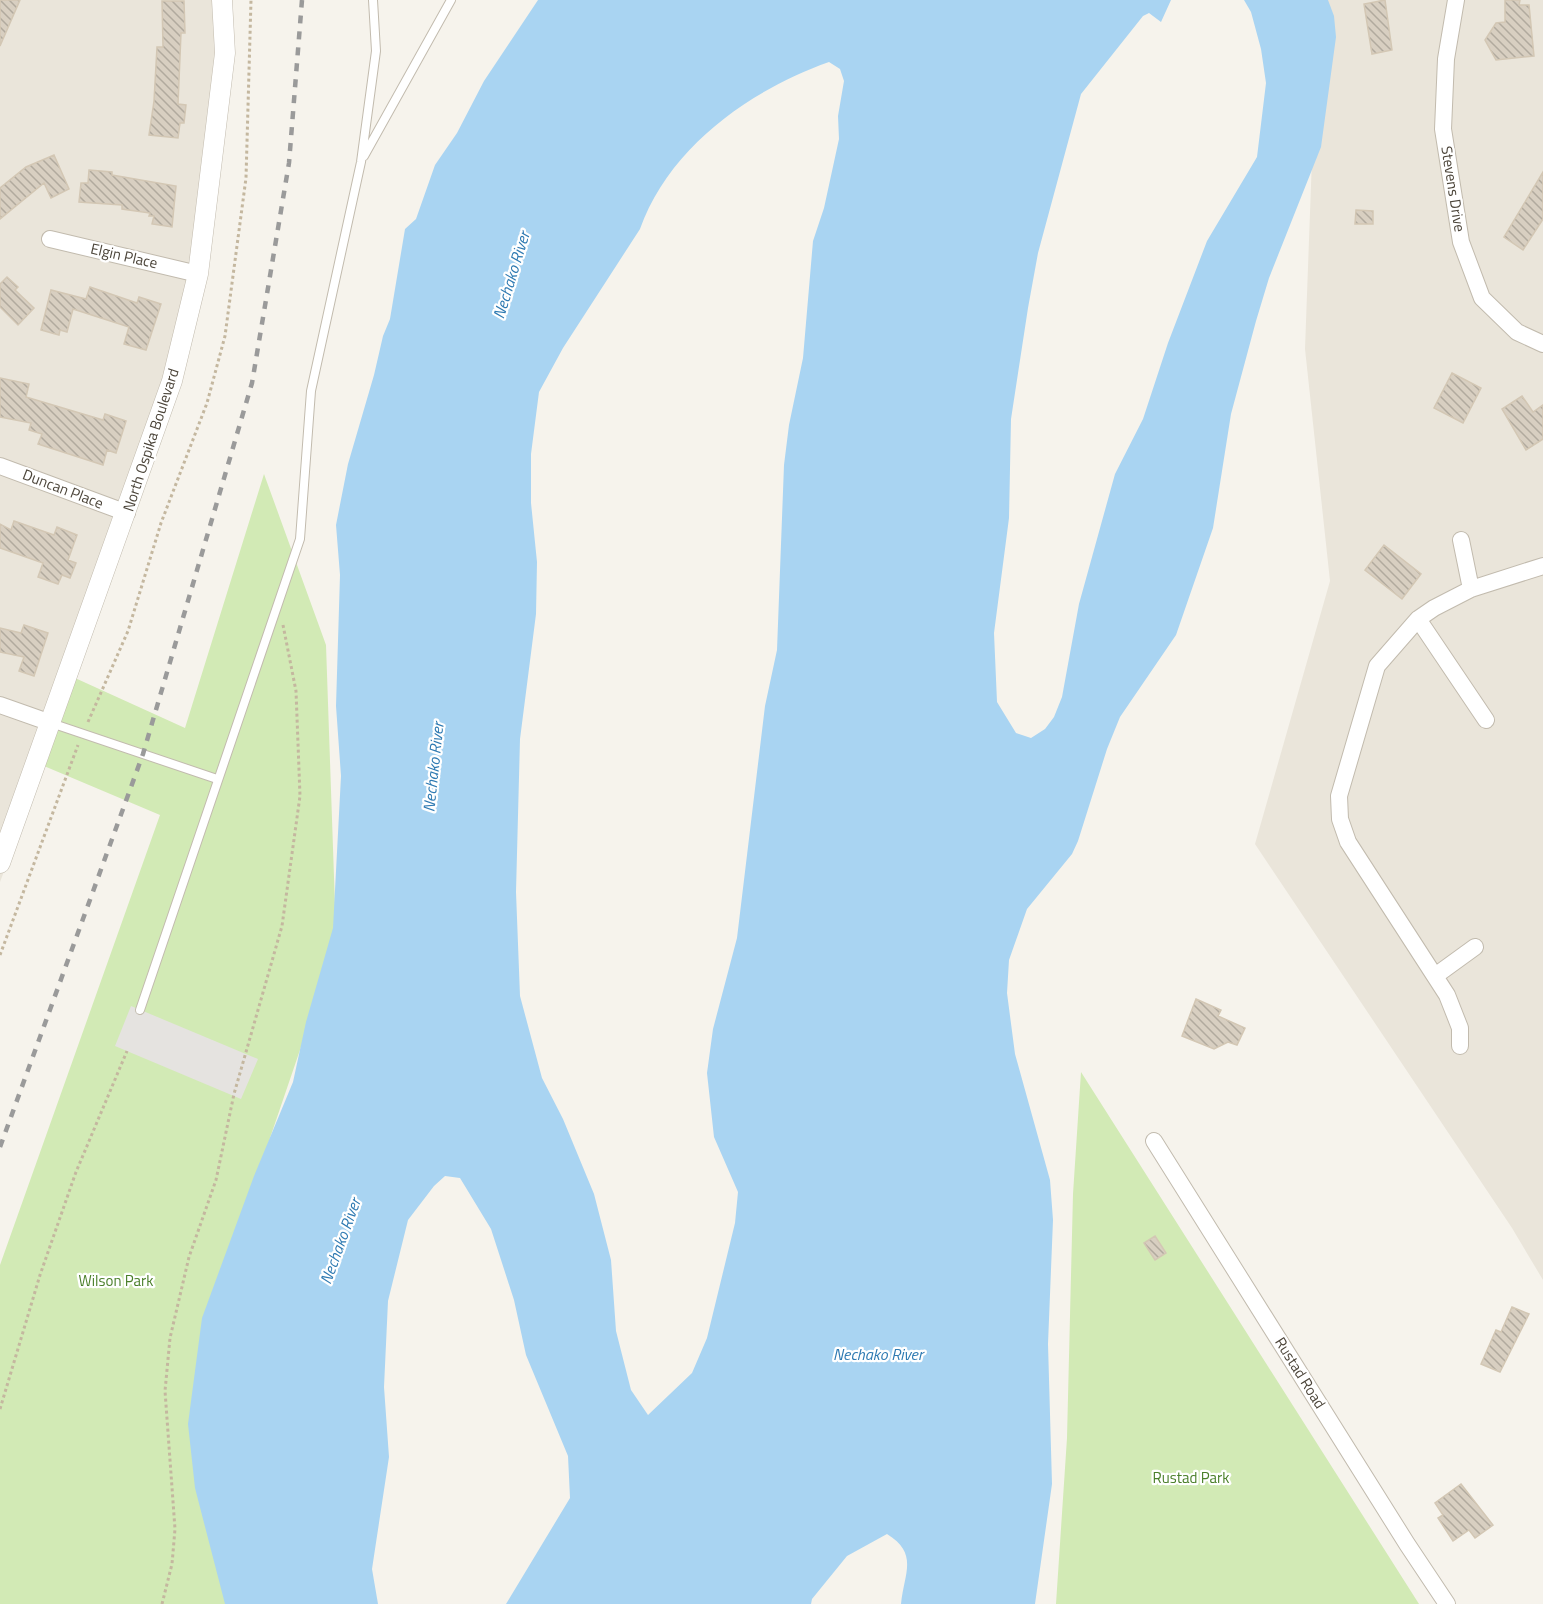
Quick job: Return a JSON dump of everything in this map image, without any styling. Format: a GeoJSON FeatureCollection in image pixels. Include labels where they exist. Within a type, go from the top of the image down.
{"type":"FeatureCollection","features":[{"type":"Feature","properties":{"kind":"street","name":"North Ospika Boulevard"},"geometry":{"type":"LineString","coordinates":[[0,863],[127,513],[172,381],[198,274],[225,53],[222,0]]}},
{"type":"Feature","properties":{"kind":"street","name":"Stevens Drive"},"geometry":{"type":"LineString","coordinates":[[1456,0],[1446,59],[1443,129],[1461,243],[1482,298],[1517,332],[1543,344]]}},
{"type":"Feature","properties":{"kind":"street","name":"Elgin Place"},"geometry":{"type":"LineString","coordinates":[[50,239],[198,274]]}},
{"type":"Feature","properties":{"kind":"street","name":"Duncan Place"},"geometry":{"type":"LineString","coordinates":[[0,466],[127,513]]}},
{"type":"Feature","properties":{"kind":"street"},"geometry":{"type":"LineString","coordinates":[[1461,540],[1471,589]]}},
{"type":"Feature","properties":{"kind":"street"},"geometry":{"type":"LineString","coordinates":[[1460,1046],[1460,1028],[1455,1010],[1348,842],[1340,819],[1339,796],[1377,666],[1418,619],[1471,589],[1543,566]]}},
{"type":"Feature","properties":{"kind":"street"},"geometry":{"type":"LineString","coordinates":[[1418,619],[1486,720]]}},
{"type":"Feature","properties":{"kind":"street"},"geometry":{"type":"LineString","coordinates":[[0,705],[51,723]]}},
{"type":"Feature","properties":{"kind":"street"},"geometry":{"type":"LineString","coordinates":[[1434,976],[1475,947]]}},
{"type":"Feature","properties":{"kind":"street","name":"Rustad Road"},"geometry":{"type":"LineString","coordinates":[[1154,1141],[1395,1524],[1448,1604]]}},
{"type":"Feature","properties":{"kind":"lane"},"geometry":{"type":"LineString","coordinates":[[140,1010],[300,539],[311,391],[360,162],[376,51],[373,0]]}},
{"type":"Feature","properties":{"kind":"lane"},"geometry":{"type":"LineString","coordinates":[[360,162],[451,0]]}},
{"type":"Feature","properties":{"kind":"lane"},"geometry":{"type":"LineString","coordinates":[[51,723],[217,779]]}},
{"type":"Feature","properties":{"kind":"path"},"geometry":{"type":"LineString","coordinates":[[0,955],[83,734],[128,631],[161,523],[207,403],[225,336],[246,177],[251,0]]}},
{"type":"Feature","properties":{"kind":"path"},"geometry":{"type":"LineString","coordinates":[[162,1604],[172,1564],[175,1529],[165,1390],[170,1338],[189,1257],[216,1180],[234,1094],[282,926],[300,796],[296,691],[279,600]]}},
{"type":"Feature","properties":{"kind":"path"},"geometry":{"type":"LineString","coordinates":[[0,1409],[43,1265],[76,1172],[127,1051]]}},
{"type":"Feature","properties":{"kind":"shaded area"},"geometry":{"type":"Polygon","coordinates":[[[0,0],[225,0],[206,267],[60,723],[0,882],[0,0]]]}},
{"type":"Feature","properties":{"kind":"shaded area"},"geometry":{"type":"Polygon","coordinates":[[[1324,0],[1543,0],[1543,1280],[1512,1228],[1255,844],[1330,581],[1305,349],[1314,104],[1324,0]]]}},
{"type":"Feature","properties":{"kind":"shaded area"},"geometry":{"type":"Polygon","coordinates":[[[131,1006],[258,1059],[241,1099],[115,1046],[131,1006]]]}},
{"type":"Feature","properties":{"kind":"green space","name":"Wilson Park"},"geometry":{"type":"Polygon","coordinates":[[[264,474],[326,645],[336,935],[333,953],[253,1188],[239,1604],[0,1604],[0,1265],[160,815],[44,766],[75,678],[185,728],[264,474]]]}},
{"type":"Feature","properties":{"kind":"green space","name":"Rustad Park"},"geometry":{"type":"Polygon","coordinates":[[[1081,1072],[1419,1604],[1056,1604],[1067,1438],[1073,1194],[1081,1072]]]}},
{"type":"Feature","properties":{"kind":"water","name":"Nechako River"},"geometry":{"type":"Polygon","coordinates":[[[538,0],[1171,0],[1161,22],[1149,13],[1143,16],[1081,94],[1038,253],[1011,419],[1009,518],[994,633],[997,702],[1016,733],[1031,738],[1045,729],[1054,717],[1062,697],[1079,604],[1115,474],[1143,419],[1168,343],[1207,241],[1257,157],[1266,83],[1261,49],[1251,12],[1244,0],[1328,0],[1334,16],[1336,37],[1321,147],[1269,278],[1256,321],[1231,414],[1213,528],[1176,635],[1120,717],[1107,749],[1078,841],[1072,854],[1027,909],[1009,960],[1007,993],[1015,1054],[1050,1180],[1053,1220],[1048,1344],[1052,1484],[1035,1604],[901,1604],[907,1565],[906,1557],[897,1541],[887,1534],[847,1556],[812,1599],[811,1604],[506,1604],[570,1498],[568,1456],[526,1355],[514,1300],[491,1229],[460,1178],[445,1176],[434,1186],[408,1220],[388,1301],[384,1387],[389,1457],[372,1569],[378,1604],[225,1604],[195,1488],[188,1424],[202,1318],[254,1176],[293,1082],[306,1022],[333,928],[341,776],[336,706],[340,575],[336,525],[348,464],[383,336],[390,319],[405,229],[416,219],[435,165],[457,133],[484,81],[538,0]],[[829,62],[770,88],[716,125],[692,148],[671,172],[653,199],[640,229],[563,348],[539,392],[531,454],[531,503],[537,562],[536,614],[520,739],[516,892],[520,996],[542,1078],[563,1119],[594,1194],[611,1260],[616,1331],[631,1390],[648,1415],[692,1373],[707,1338],[735,1223],[738,1192],[714,1137],[707,1073],[713,1029],[737,938],[765,706],[777,650],[784,465],[789,425],[803,358],[813,241],[824,208],[839,139],[838,116],[844,81],[840,69],[829,62]]]}},
{"type":"Feature","properties":{"kind":"building"},"geometry":{"type":"Polygon","coordinates":[[[0,0],[20,0],[0,46],[0,0]]]}},
{"type":"Feature","properties":{"kind":"building"},"geometry":{"type":"Polygon","coordinates":[[[1385,0],[1392,50],[1372,54],[1364,4],[1385,0]]]}},
{"type":"Feature","properties":{"kind":"building"},"geometry":{"type":"Polygon","coordinates":[[[1505,0],[1520,0],[1519,5],[1529,5],[1534,56],[1496,60],[1485,40],[1496,23],[1505,22],[1505,0]]]}},
{"type":"Feature","properties":{"kind":"building"},"geometry":{"type":"Polygon","coordinates":[[[162,1],[184,1],[185,33],[181,33],[178,104],[186,105],[184,123],[180,123],[178,138],[149,135],[154,101],[157,47],[163,47],[162,1]]]}},
{"type":"Feature","properties":{"kind":"building"},"geometry":{"type":"Polygon","coordinates":[[[54,155],[69,189],[51,198],[44,183],[0,219],[0,188],[26,167],[54,155]]]}},
{"type":"Feature","properties":{"kind":"building"},"geometry":{"type":"Polygon","coordinates":[[[89,170],[112,172],[112,175],[176,186],[172,227],[152,224],[154,216],[149,216],[150,213],[122,209],[122,205],[79,202],[81,183],[88,183],[89,170]]]}},
{"type":"Feature","properties":{"kind":"building"},"geometry":{"type":"Polygon","coordinates":[[[1543,172],[1543,219],[1523,250],[1504,237],[1543,172]]]}},
{"type":"Feature","properties":{"kind":"building"},"geometry":{"type":"Polygon","coordinates":[[[1356,210],[1373,211],[1373,224],[1355,224],[1356,210]]]}},
{"type":"Feature","properties":{"kind":"building"},"geometry":{"type":"Polygon","coordinates":[[[7,277],[18,287],[15,290],[34,308],[18,325],[0,307],[0,284],[7,277]]]}},
{"type":"Feature","properties":{"kind":"building"},"geometry":{"type":"Polygon","coordinates":[[[90,287],[137,303],[139,297],[161,304],[146,350],[124,344],[129,327],[73,309],[67,332],[60,330],[59,335],[41,330],[51,290],[86,299],[90,287]]]}},
{"type":"Feature","properties":{"kind":"building"},"geometry":{"type":"Polygon","coordinates":[[[1452,373],[1481,388],[1463,423],[1434,408],[1452,373]]]}},
{"type":"Feature","properties":{"kind":"building"},"geometry":{"type":"Polygon","coordinates":[[[0,378],[29,384],[26,397],[103,420],[105,414],[126,421],[116,453],[107,450],[103,465],[38,444],[42,434],[29,430],[31,423],[0,417],[0,378]]]}},
{"type":"Feature","properties":{"kind":"building"},"geometry":{"type":"Polygon","coordinates":[[[1522,396],[1533,412],[1543,405],[1543,439],[1526,450],[1502,409],[1522,396]]]}},
{"type":"Feature","properties":{"kind":"building"},"geometry":{"type":"Polygon","coordinates":[[[14,521],[54,535],[57,527],[77,535],[68,560],[76,563],[70,578],[62,575],[58,584],[38,577],[43,563],[0,548],[0,524],[11,530],[14,521]]]}},
{"type":"Feature","properties":{"kind":"building"},"geometry":{"type":"Polygon","coordinates":[[[1384,545],[1421,574],[1402,599],[1365,570],[1384,545]]]}},
{"type":"Feature","properties":{"kind":"building"},"geometry":{"type":"Polygon","coordinates":[[[24,625],[48,633],[34,676],[19,671],[24,657],[0,652],[0,628],[21,633],[24,625]]]}},
{"type":"Feature","properties":{"kind":"building"},"geometry":{"type":"Polygon","coordinates":[[[1196,999],[1221,1010],[1218,1016],[1245,1028],[1237,1045],[1228,1042],[1214,1049],[1182,1036],[1196,999]]]}},
{"type":"Feature","properties":{"kind":"building"},"geometry":{"type":"Polygon","coordinates":[[[1155,1236],[1166,1253],[1155,1260],[1144,1243],[1155,1236]]]}},
{"type":"Feature","properties":{"kind":"building"},"geometry":{"type":"Polygon","coordinates":[[[1512,1307],[1529,1314],[1500,1372],[1481,1364],[1496,1330],[1501,1332],[1512,1307]]]}},
{"type":"Feature","properties":{"kind":"building"},"geometry":{"type":"Polygon","coordinates":[[[1461,1484],[1493,1525],[1475,1538],[1469,1530],[1453,1541],[1438,1518],[1443,1515],[1435,1503],[1461,1484]]]}},
{"type":"Feature","properties":{"kind":"railway"},"geometry":{"type":"LineString","coordinates":[[0,1147],[143,754],[252,383],[289,163],[302,0]]}}]}
